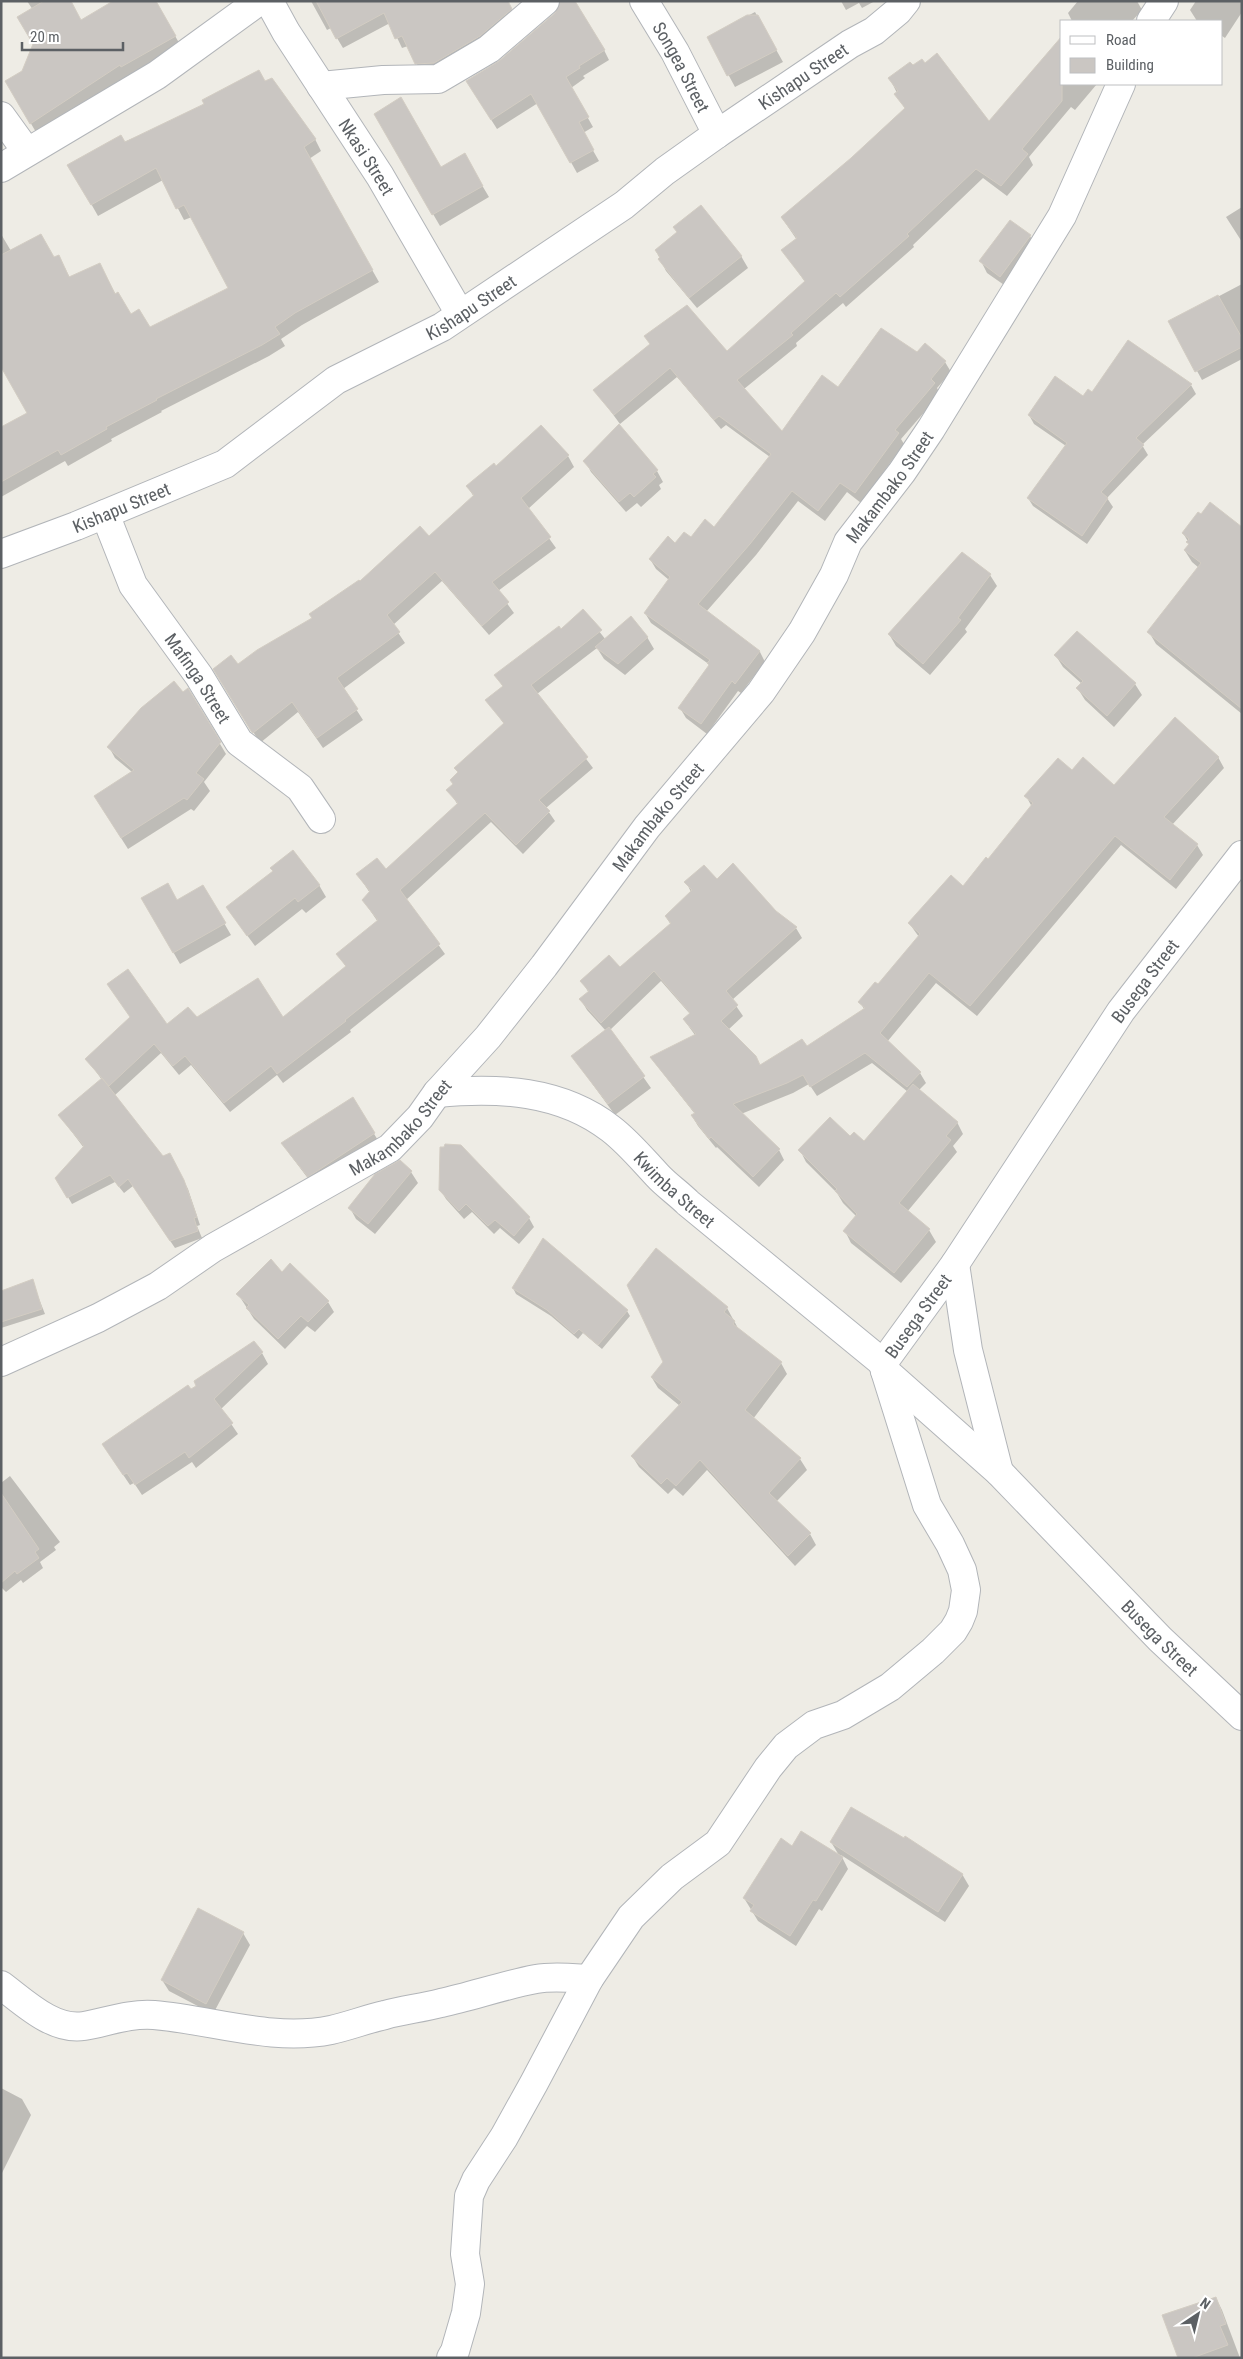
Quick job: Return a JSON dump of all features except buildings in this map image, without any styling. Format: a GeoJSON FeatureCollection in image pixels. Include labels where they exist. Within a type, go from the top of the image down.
{"type":"FeatureCollection","features":[{"type":"Feature","properties":{"kind":"street"},"geometry":{"type":"LineString","coordinates":[[1,168],[157,75],[259,1]]}},
{"type":"Feature","properties":{"kind":"street","name":"Nkasi Street"},"geometry":{"type":"LineString","coordinates":[[269,1],[321,86],[380,176],[460,314]]}},
{"type":"Feature","properties":{"kind":"street"},"geometry":{"type":"LineString","coordinates":[[321,86],[383,80],[438,79],[489,49],[545,1]]}},
{"type":"Feature","properties":{"kind":"street","name":"Songea Street"},"geometry":{"type":"LineString","coordinates":[[644,1],[674,52],[717,134]]}},
{"type":"Feature","properties":{"kind":"street","name":"Kishapu Street"},"geometry":{"type":"LineString","coordinates":[[1,554],[105,514],[225,464],[336,380],[442,327],[624,205],[665,171],[717,134],[850,44],[874,31],[898,11],[906,1]]}},
{"type":"Feature","properties":{"kind":"street"},"geometry":{"type":"LineString","coordinates":[[1152,20],[1164,1]]}},
{"type":"Feature","properties":{"kind":"street","name":"Makambako Street"},"geometry":{"type":"LineString","coordinates":[[1,1362],[98,1318],[158,1286],[213,1248],[390,1148],[420,1117],[436,1093],[488,1037],[647,827],[761,692],[802,632],[834,575],[848,542],[902,472],[931,429],[1062,216],[1121,85]]}},
{"type":"Feature","properties":{"kind":"street"},"geometry":{"type":"LineString","coordinates":[[1,116],[28,152]]}},
{"type":"Feature","properties":{"kind":"street","name":"Mafinga Street"},"geometry":{"type":"LineString","coordinates":[[105,514],[132,585],[199,676],[239,742],[300,788],[321,819]]}},
{"type":"Feature","properties":{"kind":"street","name":"Busega Street"},"geometry":{"type":"LineString","coordinates":[[1242,855],[1121,1011],[955,1264],[884,1367],[999,1472],[1160,1639],[1242,1716]]}},
{"type":"Feature","properties":{"kind":"street","name":"Kwimba Street"},"geometry":{"type":"LineString","coordinates":[[436,1093],[482,1090],[518,1092],[563,1102],[592,1116],[611,1128],[658,1176],[688,1203],[884,1367]]}},
{"type":"Feature","properties":{"kind":"street"},"geometry":{"type":"LineString","coordinates":[[955,1264],[968,1350],[999,1472]]}},
{"type":"Feature","properties":{"kind":"street"},"geometry":{"type":"LineString","coordinates":[[451,2358],[455,2351],[466,2313],[470,2284],[465,2254],[468,2196],[476,2180],[504,2137],[589,1979],[631,1917],[672,1877],[718,1843],[768,1768],[786,1746],[814,1725],[843,1715],[890,1687],[933,1651],[953,1631],[959,1621],[963,1611],[966,1590],[962,1570],[950,1544],[927,1505],[884,1367]]}},
{"type":"Feature","properties":{"kind":"street"},"geometry":{"type":"LineString","coordinates":[[1,1985],[33,2009],[56,2022],[69,2026],[81,2026],[126,2016],[153,2015],[239,2029],[286,2033],[329,2030],[385,2014],[441,2003],[537,1979],[558,1977],[589,1979]]}}]}
